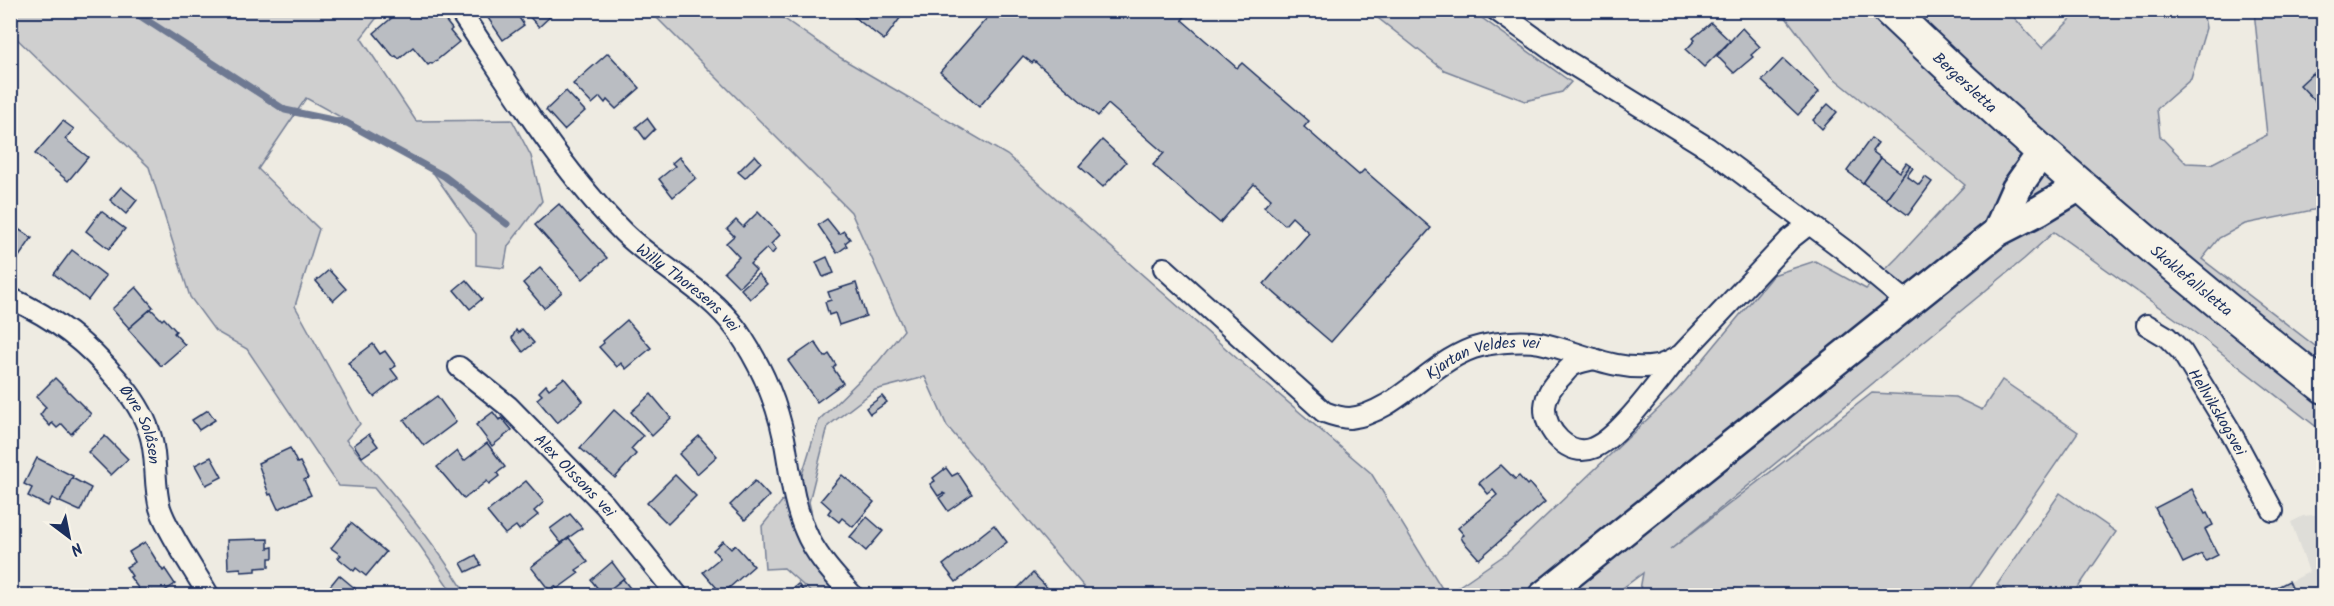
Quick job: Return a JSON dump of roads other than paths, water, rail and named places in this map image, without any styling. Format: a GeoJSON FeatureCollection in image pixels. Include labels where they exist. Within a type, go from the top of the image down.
{"type":"FeatureCollection","features":[{"type":"Feature","properties":{"kind":"main road","name":"Bergersletta"},"geometry":{"type":"LineString","coordinates":[[1889,10],[2062,170]]}},
{"type":"Feature","properties":{"kind":"main road"},"geometry":{"type":"LineString","coordinates":[[1998,232],[2016,189],[2062,170]]}},
{"type":"Feature","properties":{"kind":"main road"},"geometry":{"type":"LineString","coordinates":[[1543,596],[1998,232],[2040,210],[2062,170]]}},
{"type":"Feature","properties":{"kind":"main road","name":"Skoklefallsletta"},"geometry":{"type":"LineString","coordinates":[[2062,170],[2214,301],[2324,387]]}},
{"type":"Feature","properties":{"kind":"street","name":"Willy Thoresens vei"},"geometry":{"type":"LineString","coordinates":[[459,10],[541,130],[600,207],[630,239],[702,296],[737,330],[762,373],[775,406],[784,438],[796,503],[806,533],[826,565],[853,596]]}},
{"type":"Feature","properties":{"kind":"street"},"geometry":{"type":"LineString","coordinates":[[1496,10],[1567,61],[1708,148],[1908,303]]}},
{"type":"Feature","properties":{"kind":"street","name":"Kjartan Veldes vei"},"geometry":{"type":"LineString","coordinates":[[1164,268],[1324,412],[1348,418],[1362,416],[1387,404],[1464,351],[1482,346],[1539,342],[1594,359],[1633,367],[1658,366],[1681,355],[1790,239],[1809,224]]}},
{"type":"Feature","properties":{"kind":"street","name":"Øvre Solåsen"},"geometry":{"type":"LineString","coordinates":[[10,298],[41,312],[76,336],[129,393],[149,430],[155,488],[161,510],[209,596]]}},
{"type":"Feature","properties":{"kind":"street","name":"Hellvikskogsvei"},"geometry":{"type":"LineString","coordinates":[[2147,325],[2167,337],[2182,352],[2229,429],[2273,511]]}},
{"type":"Feature","properties":{"kind":"street"},"geometry":{"type":"LineString","coordinates":[[1594,359],[1572,366],[1551,388],[1547,398],[1545,409],[1551,429],[1558,439],[1577,450],[1594,448],[1614,433],[1681,355]]}},
{"type":"Feature","properties":{"kind":"street","name":"Alex Olssons vei"},"geometry":{"type":"LineString","coordinates":[[459,367],[508,406],[605,505],[632,535],[678,596]]}},
{"type":"Feature","properties":{"kind":"waterway"},"geometry":{"type":"LineString","coordinates":[[131,10],[285,110],[347,123],[444,176],[507,224]]}}]}
